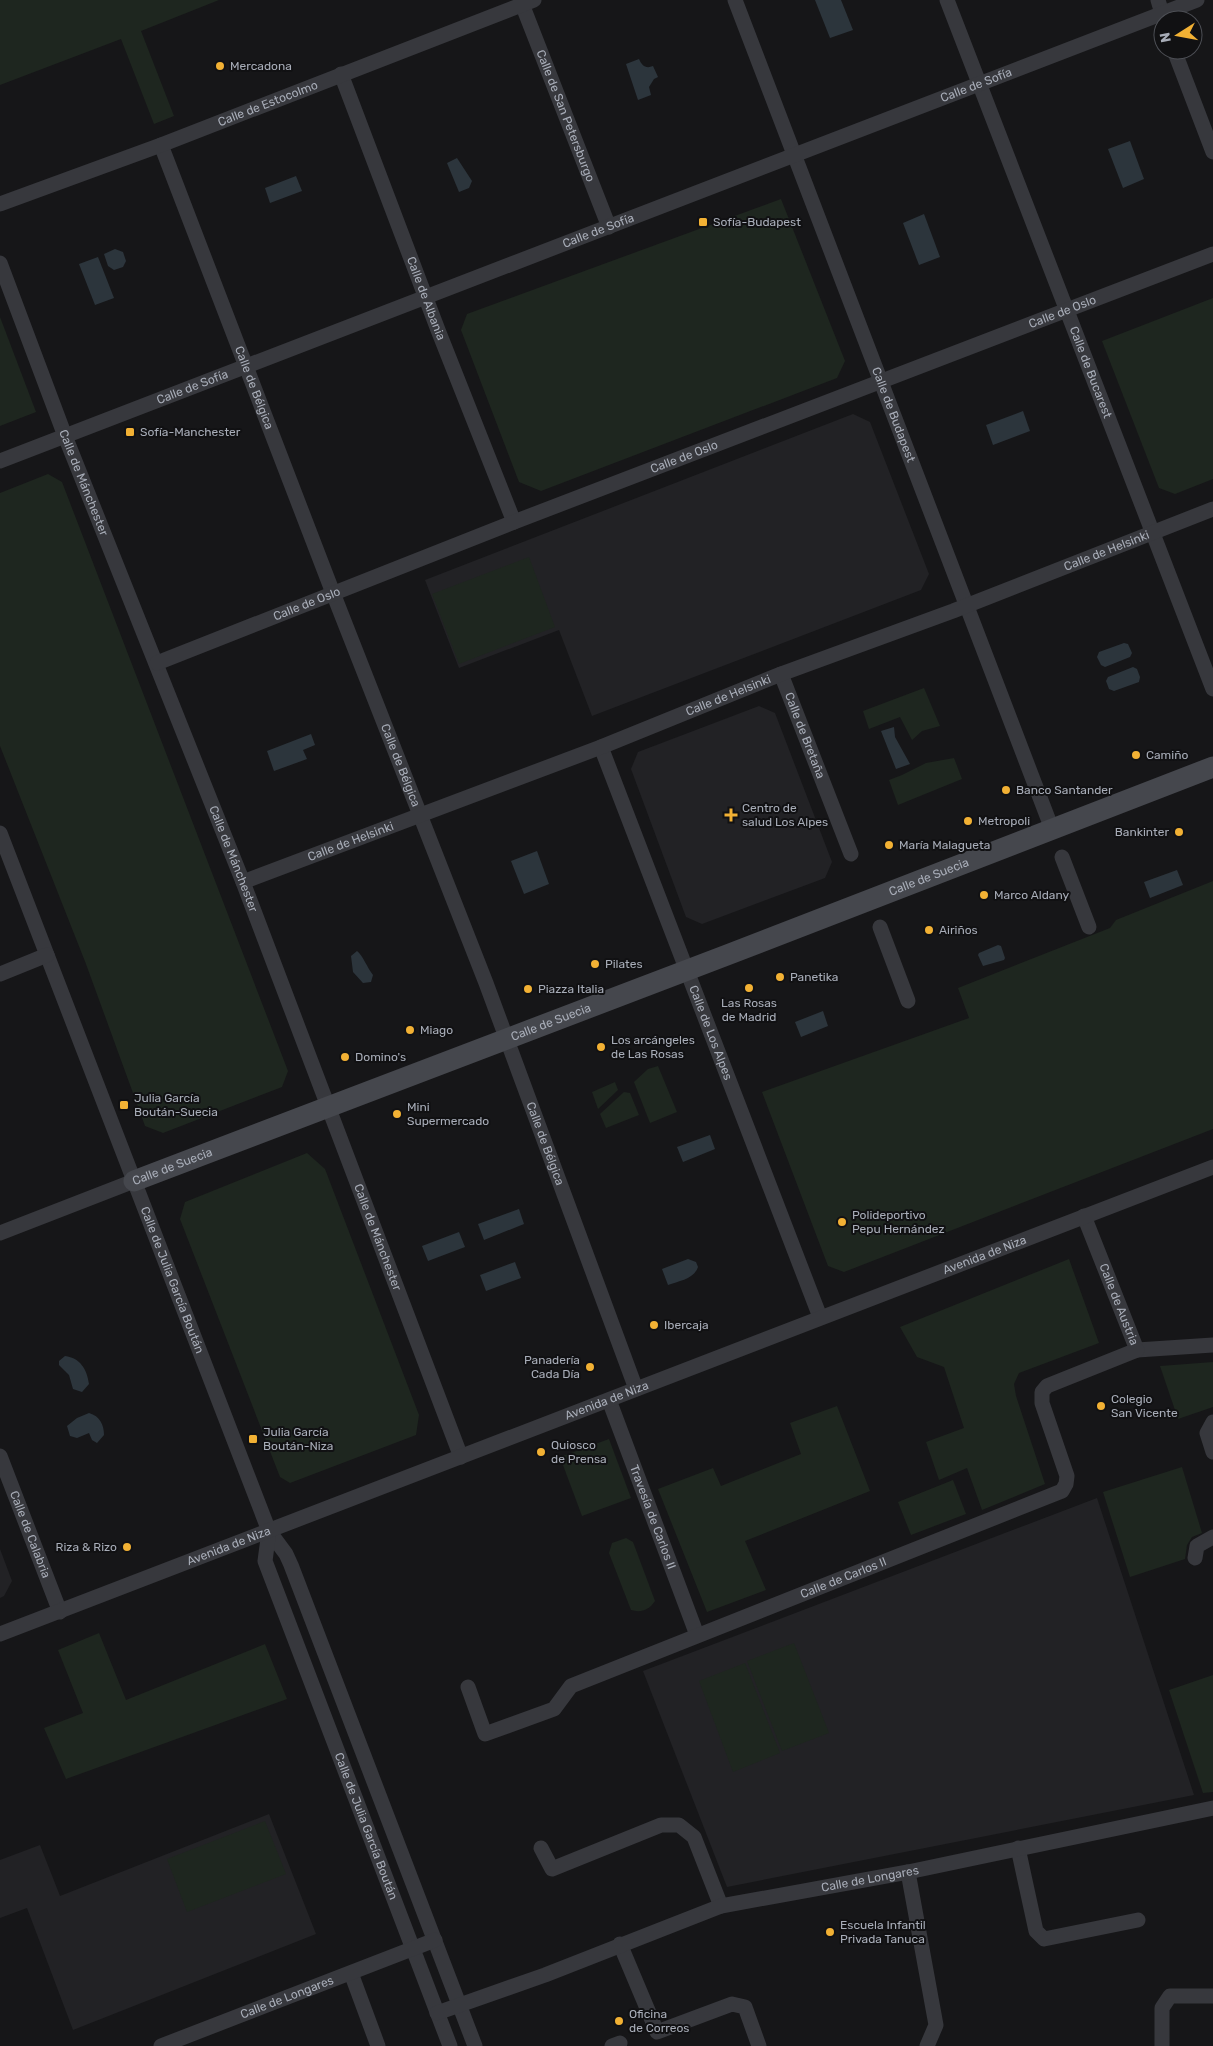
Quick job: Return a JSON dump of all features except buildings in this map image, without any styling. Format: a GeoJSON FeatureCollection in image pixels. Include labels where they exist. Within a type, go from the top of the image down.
{"type":"FeatureCollection","features":[{"type":"Feature","properties":{"kind":"street","name":"Calle de Budapest"},"geometry":{"type":"LineString","coordinates":[[735,0],[1052,830]]}},
{"type":"Feature","properties":{"kind":"street","name":"Calle de Bucarest"},"geometry":{"type":"LineString","coordinates":[[947,0],[1213,689]]}},
{"type":"Feature","properties":{"kind":"street","name":"Calle de Sofía"},"geometry":{"type":"LineString","coordinates":[[1164,10],[1197,0]]}},
{"type":"Feature","properties":{"kind":"street","name":"Calle de Estocolmo"},"geometry":{"type":"LineString","coordinates":[[0,204],[160,145],[528,2]]}},
{"type":"Feature","properties":{"kind":"street","name":"Calle de San Petersburgo"},"geometry":{"type":"LineString","coordinates":[[528,2],[609,227]]}},
{"type":"Feature","properties":{"kind":"street","name":"Calle de Sofía"},"geometry":{"type":"LineString","coordinates":[[0,461],[980,84],[1153,14]]}},
{"type":"Feature","properties":{"kind":"street"},"geometry":{"type":"LineString","coordinates":[[1178,60],[1213,152]]}},
{"type":"Feature","properties":{"kind":"street","name":"Calle de Albania"},"geometry":{"type":"LineString","coordinates":[[341,74],[425,297],[514,522]]}},
{"type":"Feature","properties":{"kind":"street","name":"Calle de Bélgica"},"geometry":{"type":"LineString","coordinates":[[160,145],[486,983],[636,1389]]}},
{"type":"Feature","properties":{"kind":"street","name":"Calle de Oslo"},"geometry":{"type":"LineString","coordinates":[[157,663],[514,522],[1213,254]]}},
{"type":"Feature","properties":{"kind":"street","name":"Calle de Mánchester"},"geometry":{"type":"LineString","coordinates":[[0,263],[65,436],[243,882],[460,1457]]}},
{"type":"Feature","properties":{"kind":"street","name":"Calle de Helsinki"},"geometry":{"type":"LineString","coordinates":[[243,882],[600,748],[781,674],[966,606],[1213,509]]}},
{"type":"Feature","properties":{"kind":"street","name":"Calle de Bretaña"},"geometry":{"type":"LineString","coordinates":[[781,674],[851,854]]}},
{"type":"Feature","properties":{"kind":"street","name":"Calle de Los Alpes"},"geometry":{"type":"LineString","coordinates":[[600,748],[820,1318]]}},
{"type":"Feature","properties":{"kind":"street","name":"Calle de Suecia"},"geometry":{"type":"LineString","coordinates":[[0,1233],[1213,767]]}},
{"type":"Feature","properties":{"kind":"street","name":"Calle de Julia García Boután"},"geometry":{"type":"LineString","coordinates":[[0,833],[269,1531],[286,1554],[475,2046]]}},
{"type":"Feature","properties":{"kind":"street"},"geometry":{"type":"LineString","coordinates":[[1062,856],[1089,927]]}},
{"type":"Feature","properties":{"kind":"street"},"geometry":{"type":"LineString","coordinates":[[880,927],[908,1001]]}},
{"type":"Feature","properties":{"kind":"street"},"geometry":{"type":"LineString","coordinates":[[0,974],[47,956]]}},
{"type":"Feature","properties":{"kind":"street","name":"Avenida de Niza"},"geometry":{"type":"LineString","coordinates":[[0,1634],[1213,1167]]}},
{"type":"Feature","properties":{"kind":"street","name":"Calle de Austria"},"geometry":{"type":"LineString","coordinates":[[1084,1216],[1136,1350],[1213,1345]]}},
{"type":"Feature","properties":{"kind":"street","name":"Calle de Carlos II"},"geometry":{"type":"LineString","coordinates":[[468,1687],[485,1734],[554,1709],[571,1686],[1062,1491],[1066,1484],[1067,1476],[1042,1403],[1042,1392],[1047,1386],[1136,1350]]}},
{"type":"Feature","properties":{"kind":"street","name":"Travesía de Carlos II"},"geometry":{"type":"LineString","coordinates":[[609,1400],[697,1635]]}},
{"type":"Feature","properties":{"kind":"street"},"geometry":{"type":"LineString","coordinates":[[1213,1422],[1207,1432],[1213,1452]]}},
{"type":"Feature","properties":{"kind":"street","name":"Calle de Calabria"},"geometry":{"type":"LineString","coordinates":[[0,1456],[60,1612]]}},
{"type":"Feature","properties":{"kind":"street","name":"Calle de Julia García Boután"},"geometry":{"type":"LineString","coordinates":[[269,1531],[265,1561],[450,2046]]}},
{"type":"Feature","properties":{"kind":"street"},"geometry":{"type":"LineString","coordinates":[[1195,1558],[1197,1546],[1213,1537]]}},
{"type":"Feature","properties":{"kind":"street"},"geometry":{"type":"LineString","coordinates":[[318,1703],[341,1695]]}},
{"type":"Feature","properties":{"kind":"street","name":"Calle de Longares"},"geometry":{"type":"LineString","coordinates":[[459,2005],[721,1906],[908,1872],[1213,1808]]}},
{"type":"Feature","properties":{"kind":"street"},"geometry":{"type":"LineString","coordinates":[[541,1848],[552,1869],[661,1825],[679,1825],[694,1837],[721,1906]]}},
{"type":"Feature","properties":{"kind":"street"},"geometry":{"type":"LineString","coordinates":[[1018,1848],[1036,1931],[1044,1939],[1138,1920]]}},
{"type":"Feature","properties":{"kind":"street"},"geometry":{"type":"LineString","coordinates":[[908,1872],[936,2025],[927,2046]]}},
{"type":"Feature","properties":{"kind":"street"},"geometry":{"type":"LineString","coordinates":[[413,1949],[435,1940]]}},
{"type":"Feature","properties":{"kind":"street"},"geometry":{"type":"LineString","coordinates":[[620,1944],[656,2032],[732,2004],[745,2007],[759,2046]]}},
{"type":"Feature","properties":{"kind":"street","name":"Calle de Longares"},"geometry":{"type":"LineString","coordinates":[[161,2046],[413,1949]]}},
{"type":"Feature","properties":{"kind":"street"},"geometry":{"type":"LineString","coordinates":[[351,1973],[378,2046]]}},
{"type":"Feature","properties":{"kind":"street"},"geometry":{"type":"LineString","coordinates":[[1162,2046],[1162,2008],[1170,1996],[1213,1996]]}},
{"type":"Feature","properties":{"kind":"street"},"geometry":{"type":"LineString","coordinates":[[437,2013],[459,2005]]}},
{"type":"Feature","properties":{"kind":"shaded area"},"geometry":{"type":"Polygon","coordinates":[[[0,0],[219,0],[141,31],[174,116],[154,124],[121,39],[0,85],[0,0]]]}},
{"type":"Feature","properties":{"kind":"shaded area"},"geometry":{"type":"Polygon","coordinates":[[[815,0],[841,0],[853,30],[830,38],[815,0]]]}},
{"type":"Feature","properties":{"kind":"shaded area"},"geometry":{"type":"Polygon","coordinates":[[[639,59],[644,66],[653,66],[658,77],[654,79],[649,87],[651,95],[638,100],[626,64],[639,59]]]}},
{"type":"Feature","properties":{"kind":"shaded area"},"geometry":{"type":"Polygon","coordinates":[[[1130,141],[1144,179],[1123,188],[1108,149],[1130,141]]]}},
{"type":"Feature","properties":{"kind":"shaded area"},"geometry":{"type":"Polygon","coordinates":[[[457,158],[472,181],[469,188],[459,192],[447,163],[457,158]]]}},
{"type":"Feature","properties":{"kind":"shaded area"},"geometry":{"type":"Polygon","coordinates":[[[296,176],[302,191],[270,203],[265,188],[296,176]]]}},
{"type":"Feature","properties":{"kind":"shaded area"},"geometry":{"type":"Polygon","coordinates":[[[781,199],[845,361],[837,378],[541,491],[519,482],[461,330],[467,314],[781,199]]]}},
{"type":"Feature","properties":{"kind":"shaded area"},"geometry":{"type":"Polygon","coordinates":[[[924,214],[940,257],[919,265],[903,223],[924,214]]]}},
{"type":"Feature","properties":{"kind":"shaded area"},"geometry":{"type":"Polygon","coordinates":[[[115,249],[123,252],[126,261],[123,267],[114,270],[108,266],[104,254],[115,249]]]}},
{"type":"Feature","properties":{"kind":"shaded area"},"geometry":{"type":"Polygon","coordinates":[[[98,257],[114,298],[95,305],[79,264],[98,257]]]}},
{"type":"Feature","properties":{"kind":"shaded area"},"geometry":{"type":"Polygon","coordinates":[[[1213,298],[1213,479],[1175,494],[1159,488],[1102,341],[1213,298]]]}},
{"type":"Feature","properties":{"kind":"shaded area"},"geometry":{"type":"Polygon","coordinates":[[[0,317],[36,412],[0,426],[0,317]]]}},
{"type":"Feature","properties":{"kind":"shaded area"},"geometry":{"type":"Polygon","coordinates":[[[1023,411],[1030,431],[993,445],[986,425],[1023,411]]]}},
{"type":"Feature","properties":{"kind":"shaded area"},"geometry":{"type":"Polygon","coordinates":[[[853,414],[870,422],[929,574],[921,590],[592,716],[559,630],[459,668],[425,580],[853,414]]]}},
{"type":"Feature","properties":{"kind":"shaded area"},"geometry":{"type":"Polygon","coordinates":[[[48,474],[62,482],[288,1071],[282,1087],[163,1133],[145,1126],[86,964],[0,746],[0,493],[48,474]]]}},
{"type":"Feature","properties":{"kind":"shaded area"},"geometry":{"type":"Polygon","coordinates":[[[529,557],[555,627],[459,664],[432,594],[529,557]]]}},
{"type":"Feature","properties":{"kind":"shaded area"},"geometry":{"type":"Polygon","coordinates":[[[1124,643],[1128,644],[1132,653],[1130,657],[1105,667],[1101,665],[1097,657],[1099,652],[1124,643]]]}},
{"type":"Feature","properties":{"kind":"shaded area"},"geometry":{"type":"Polygon","coordinates":[[[1133,667],[1137,669],[1140,677],[1139,682],[1114,691],[1109,689],[1106,681],[1108,677],[1133,667]]]}},
{"type":"Feature","properties":{"kind":"shaded area"},"geometry":{"type":"Polygon","coordinates":[[[924,688],[940,726],[922,731],[912,740],[900,717],[869,729],[863,711],[924,688]]]}},
{"type":"Feature","properties":{"kind":"shaded area","name":"Centro de salud Los Alpes"},"geometry":{"type":"Polygon","coordinates":[[[759,706],[775,713],[832,862],[825,878],[702,924],[686,917],[631,769],[638,752],[759,706]]]}},
{"type":"Feature","properties":{"kind":"shaded area"},"geometry":{"type":"Polygon","coordinates":[[[894,727],[895,737],[910,764],[896,769],[881,731],[894,727]]]}},
{"type":"Feature","properties":{"kind":"shaded area"},"geometry":{"type":"Polygon","coordinates":[[[311,734],[315,745],[303,750],[307,759],[274,771],[267,751],[311,734]]]}},
{"type":"Feature","properties":{"kind":"shaded area"},"geometry":{"type":"Polygon","coordinates":[[[954,758],[962,779],[898,805],[889,780],[926,763],[954,758]]]}},
{"type":"Feature","properties":{"kind":"shaded area"},"geometry":{"type":"Polygon","coordinates":[[[537,851],[549,884],[524,894],[511,861],[537,851]]]}},
{"type":"Feature","properties":{"kind":"shaded area"},"geometry":{"type":"Polygon","coordinates":[[[1177,870],[1183,885],[1150,898],[1144,882],[1177,870]]]}},
{"type":"Feature","properties":{"kind":"shaded area"},"geometry":{"type":"Polygon","coordinates":[[[1213,881],[1213,1129],[844,1272],[828,1266],[762,1092],[969,1018],[958,988],[1110,928],[1116,920],[1213,881]]]}},
{"type":"Feature","properties":{"kind":"shaded area"},"geometry":{"type":"Polygon","coordinates":[[[998,945],[1001,946],[1004,960],[983,966],[978,955],[979,953],[998,945]]]}},
{"type":"Feature","properties":{"kind":"shaded area"},"geometry":{"type":"Polygon","coordinates":[[[357,951],[373,975],[371,982],[363,983],[353,972],[351,956],[357,951]]]}},
{"type":"Feature","properties":{"kind":"shaded area"},"geometry":{"type":"Polygon","coordinates":[[[823,1011],[828,1026],[801,1037],[795,1022],[823,1011]]]}},
{"type":"Feature","properties":{"kind":"shaded area"},"geometry":{"type":"Polygon","coordinates":[[[658,1066],[677,1112],[650,1123],[634,1082],[648,1069],[658,1066]]]}},
{"type":"Feature","properties":{"kind":"shaded area"},"geometry":{"type":"Polygon","coordinates":[[[615,1082],[618,1090],[598,1109],[592,1092],[615,1082]]]}},
{"type":"Feature","properties":{"kind":"shaded area"},"geometry":{"type":"Polygon","coordinates":[[[624,1092],[630,1093],[639,1115],[606,1128],[600,1114],[624,1092]]]}},
{"type":"Feature","properties":{"kind":"shaded area"},"geometry":{"type":"Polygon","coordinates":[[[710,1135],[715,1149],[683,1162],[677,1147],[710,1135]]]}},
{"type":"Feature","properties":{"kind":"shaded area"},"geometry":{"type":"Polygon","coordinates":[[[307,1153],[325,1169],[419,1415],[416,1435],[290,1483],[280,1477],[180,1219],[185,1202],[307,1153]]]}},
{"type":"Feature","properties":{"kind":"shaded area"},"geometry":{"type":"Polygon","coordinates":[[[519,1209],[524,1224],[484,1240],[478,1224],[519,1209]]]}},
{"type":"Feature","properties":{"kind":"shaded area"},"geometry":{"type":"Polygon","coordinates":[[[459,1232],[465,1247],[428,1261],[422,1246],[459,1232]]]}},
{"type":"Feature","properties":{"kind":"shaded area"},"geometry":{"type":"Polygon","coordinates":[[[688,1259],[696,1262],[698,1267],[696,1271],[686,1279],[668,1285],[662,1269],[688,1259]]]}},
{"type":"Feature","properties":{"kind":"shaded area"},"geometry":{"type":"Polygon","coordinates":[[[1069,1259],[1099,1343],[1019,1373],[1014,1384],[1016,1396],[1045,1484],[982,1510],[967,1468],[939,1480],[926,1442],[964,1428],[944,1367],[917,1357],[900,1327],[1069,1259]]]}},
{"type":"Feature","properties":{"kind":"shaded area"},"geometry":{"type":"Polygon","coordinates":[[[515,1262],[521,1278],[486,1291],[480,1275],[515,1262]]]}},
{"type":"Feature","properties":{"kind":"shaded area"},"geometry":{"type":"Polygon","coordinates":[[[65,1356],[79,1362],[87,1374],[89,1384],[82,1392],[73,1389],[69,1375],[59,1365],[59,1361],[65,1356]]]}},
{"type":"Feature","properties":{"kind":"shaded area"},"geometry":{"type":"Polygon","coordinates":[[[1213,1362],[1213,1407],[1178,1419],[1160,1366],[1213,1362]]]}},
{"type":"Feature","properties":{"kind":"shaded area"},"geometry":{"type":"Polygon","coordinates":[[[837,1406],[870,1491],[745,1541],[766,1590],[707,1612],[658,1489],[713,1468],[721,1486],[801,1454],[790,1423],[837,1406]]]}},
{"type":"Feature","properties":{"kind":"shaded area"},"geometry":{"type":"Polygon","coordinates":[[[89,1413],[101,1421],[103,1428],[104,1435],[97,1443],[92,1440],[89,1433],[77,1438],[70,1436],[67,1426],[77,1418],[89,1413]]]}},
{"type":"Feature","properties":{"kind":"shaded area"},"geometry":{"type":"Polygon","coordinates":[[[609,1439],[631,1498],[582,1516],[560,1457],[609,1439]]]}},
{"type":"Feature","properties":{"kind":"shaded area"},"geometry":{"type":"Polygon","coordinates":[[[1182,1467],[1202,1533],[1192,1537],[1187,1545],[1185,1559],[1130,1577],[1103,1492],[1182,1467]]]}},
{"type":"Feature","properties":{"kind":"shaded area"},"geometry":{"type":"Polygon","coordinates":[[[953,1480],[966,1514],[911,1535],[898,1502],[953,1480]]]}},
{"type":"Feature","properties":{"kind":"shaded area"},"geometry":{"type":"Polygon","coordinates":[[[1097,1498],[1194,1795],[727,1887],[643,1671],[1097,1498]]]}},
{"type":"Feature","properties":{"kind":"shaded area"},"geometry":{"type":"Polygon","coordinates":[[[626,1538],[633,1542],[655,1601],[650,1607],[641,1611],[631,1610],[609,1553],[612,1543],[626,1538]]]}},
{"type":"Feature","properties":{"kind":"shaded area"},"geometry":{"type":"Polygon","coordinates":[[[0,1549],[12,1581],[4,1596],[0,1598],[0,1549]]]}},
{"type":"Feature","properties":{"kind":"shaded area"},"geometry":{"type":"Polygon","coordinates":[[[99,1633],[126,1700],[265,1644],[287,1699],[66,1779],[44,1728],[83,1713],[58,1650],[99,1633]]]}},
{"type":"Feature","properties":{"kind":"shaded area"},"geometry":{"type":"Polygon","coordinates":[[[794,1643],[829,1733],[782,1751],[747,1661],[794,1643]]]}},
{"type":"Feature","properties":{"kind":"shaded area"},"geometry":{"type":"Polygon","coordinates":[[[745,1663],[780,1753],[733,1772],[699,1681],[745,1663]]]}},
{"type":"Feature","properties":{"kind":"shaded area"},"geometry":{"type":"Polygon","coordinates":[[[1213,1675],[1213,1792],[1203,1793],[1169,1690],[1213,1675]]]}},
{"type":"Feature","properties":{"kind":"shaded area"},"geometry":{"type":"Polygon","coordinates":[[[269,1814],[316,1934],[73,2030],[27,1908],[0,1918],[0,1860],[40,1845],[60,1896],[269,1814]]]}},
{"type":"Feature","properties":{"kind":"shaded area"},"geometry":{"type":"Polygon","coordinates":[[[265,1821],[286,1874],[187,1912],[167,1859],[265,1821]]]}},
{"type":"Feature","properties":{"kind":"place","name":"Mercadona"},"geometry":{"type":"Point","coordinates":[220,66]}},
{"type":"Feature","properties":{"kind":"place","name":"Sofía-Budapest"},"geometry":{"type":"Point","coordinates":[703,222]}},
{"type":"Feature","properties":{"kind":"place","name":"Sofía-Manchester"},"geometry":{"type":"Point","coordinates":[130,432]}},
{"type":"Feature","properties":{"kind":"place","name":"Camiño"},"geometry":{"type":"Point","coordinates":[1136,755]}},
{"type":"Feature","properties":{"kind":"place","name":"Banco Santander"},"geometry":{"type":"Point","coordinates":[1006,790]}},
{"type":"Feature","properties":{"kind":"place","name":"Centro de salud Los Alpes"},"geometry":{"type":"Point","coordinates":[731,815]}},
{"type":"Feature","properties":{"kind":"place","name":"Metropoli"},"geometry":{"type":"Point","coordinates":[968,821]}},
{"type":"Feature","properties":{"kind":"place","name":"Bankinter"},"geometry":{"type":"Point","coordinates":[1179,832]}},
{"type":"Feature","properties":{"kind":"place","name":"María Malagueta"},"geometry":{"type":"Point","coordinates":[889,845]}},
{"type":"Feature","properties":{"kind":"place","name":"Marco Aldany"},"geometry":{"type":"Point","coordinates":[984,895]}},
{"type":"Feature","properties":{"kind":"place","name":"Airiños"},"geometry":{"type":"Point","coordinates":[929,930]}},
{"type":"Feature","properties":{"kind":"place","name":"Pilates"},"geometry":{"type":"Point","coordinates":[595,964]}},
{"type":"Feature","properties":{"kind":"place","name":"Panetika"},"geometry":{"type":"Point","coordinates":[780,977]}},
{"type":"Feature","properties":{"kind":"place","name":"Las Rosas de Madrid"},"geometry":{"type":"Point","coordinates":[749,988]}},
{"type":"Feature","properties":{"kind":"place","name":"Piazza Italia"},"geometry":{"type":"Point","coordinates":[528,989]}},
{"type":"Feature","properties":{"kind":"place","name":"Miago"},"geometry":{"type":"Point","coordinates":[410,1030]}},
{"type":"Feature","properties":{"kind":"place","name":"Los arcángeles de Las Rosas"},"geometry":{"type":"Point","coordinates":[601,1047]}},
{"type":"Feature","properties":{"kind":"place","name":"Domino's"},"geometry":{"type":"Point","coordinates":[345,1057]}},
{"type":"Feature","properties":{"kind":"place","name":"Julia García Boután-Suecia"},"geometry":{"type":"Point","coordinates":[124,1105]}},
{"type":"Feature","properties":{"kind":"place","name":"Mini Supermercado"},"geometry":{"type":"Point","coordinates":[397,1114]}},
{"type":"Feature","properties":{"kind":"place","name":"Polideportivo Pepu Hernández"},"geometry":{"type":"Point","coordinates":[842,1222]}},
{"type":"Feature","properties":{"kind":"place","name":"Ibercaja"},"geometry":{"type":"Point","coordinates":[654,1325]}},
{"type":"Feature","properties":{"kind":"place","name":"Panadería Cada Día"},"geometry":{"type":"Point","coordinates":[590,1367]}},
{"type":"Feature","properties":{"kind":"place","name":"Colegio San Vicente"},"geometry":{"type":"Point","coordinates":[1101,1406]}},
{"type":"Feature","properties":{"kind":"place","name":"Julia García Boután-Niza"},"geometry":{"type":"Point","coordinates":[253,1439]}},
{"type":"Feature","properties":{"kind":"place","name":"Quiosco de Prensa"},"geometry":{"type":"Point","coordinates":[541,1452]}},
{"type":"Feature","properties":{"kind":"place","name":"Riza & Rizo"},"geometry":{"type":"Point","coordinates":[127,1547]}},
{"type":"Feature","properties":{"kind":"place","name":"Escuela Infantil Privada Tanuca"},"geometry":{"type":"Point","coordinates":[830,1932]}},
{"type":"Feature","properties":{"kind":"place","name":"Oficina de Correos"},"geometry":{"type":"Point","coordinates":[619,2021]}}]}
